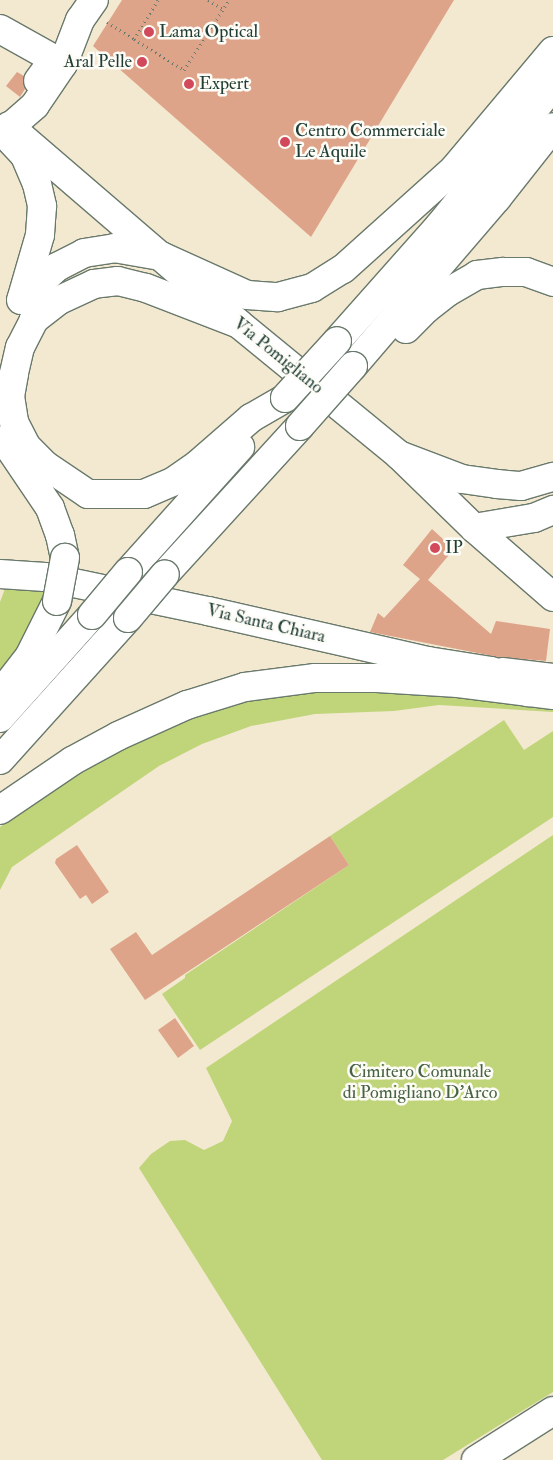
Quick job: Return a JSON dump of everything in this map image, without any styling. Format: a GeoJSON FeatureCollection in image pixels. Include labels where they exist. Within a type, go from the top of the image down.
{"type":"FeatureCollection","features":[{"type":"Feature","properties":{"kind":"main road"},"geometry":{"type":"LineString","coordinates":[[3,125],[35,105],[62,64],[80,20],[98,10]]}},
{"type":"Feature","properties":{"kind":"main road"},"geometry":{"type":"LineString","coordinates":[[0,29],[54,59],[3,125]]}},
{"type":"Feature","properties":{"kind":"main road"},"geometry":{"type":"LineString","coordinates":[[21,300],[57,267],[84,253],[114,248],[161,256],[247,295],[278,297],[312,288],[343,269],[454,168],[553,52]]}},
{"type":"Feature","properties":{"kind":"main road"},"geometry":{"type":"LineString","coordinates":[[0,718],[128,572],[439,226],[553,86]]}},
{"type":"Feature","properties":{"kind":"main road"},"geometry":{"type":"LineString","coordinates":[[0,355],[21,300],[40,235],[42,206],[37,184],[25,156],[3,125]]}},
{"type":"Feature","properties":{"kind":"main road","name":"Via Pomigliano"},"geometry":{"type":"LineString","coordinates":[[3,125],[161,256],[239,324],[399,455],[474,528],[553,597]]}},
{"type":"Feature","properties":{"kind":"main road"},"geometry":{"type":"LineString","coordinates":[[0,760],[195,542],[252,499],[305,431],[358,372],[553,127]]}},
{"type":"Feature","properties":{"kind":"main road"},"geometry":{"type":"LineString","coordinates":[[358,372],[398,338],[426,309],[448,292],[477,275],[526,272],[553,282]]}},
{"type":"Feature","properties":{"kind":"main road"},"geometry":{"type":"LineString","coordinates":[[239,324],[146,288],[118,282],[94,284],[58,301],[34,320],[20,347],[16,365],[10,396],[14,422],[26,446],[46,465],[88,494],[144,494],[182,476],[251,418],[285,398]]}},
{"type":"Feature","properties":{"kind":"main road"},"geometry":{"type":"LineString","coordinates":[[0,422],[2,437],[50,508],[60,535],[65,558],[57,601],[29,656],[0,694]]}},
{"type":"Feature","properties":{"kind":"main road"},"geometry":{"type":"LineString","coordinates":[[399,455],[462,479],[497,484],[521,486],[553,477]]}},
{"type":"Feature","properties":{"kind":"main road"},"geometry":{"type":"LineString","coordinates":[[474,528],[534,518],[553,510]]}},
{"type":"Feature","properties":{"kind":"main road","name":"Via Santa Chiara"},"geometry":{"type":"LineString","coordinates":[[0,574],[55,579],[428,661],[491,671],[540,693]]}},
{"type":"Feature","properties":{"kind":"main road"},"geometry":{"type":"LineString","coordinates":[[491,671],[553,678]]}},
{"type":"Feature","properties":{"kind":"main road"},"geometry":{"type":"LineString","coordinates":[[0,810],[72,760],[118,736],[187,705],[245,687],[315,678],[377,678],[458,683],[540,693]]}},
{"type":"Feature","properties":{"kind":"main road"},"geometry":{"type":"LineString","coordinates":[[476,1460],[553,1412]]}},
{"type":"Feature","properties":{"kind":"path"},"geometry":{"type":"LineString","coordinates":[[134,39],[158,0]]}},
{"type":"Feature","properties":{"kind":"path"},"geometry":{"type":"LineString","coordinates":[[208,0],[223,9]]}},
{"type":"Feature","properties":{"kind":"path"},"geometry":{"type":"LineString","coordinates":[[98,10],[134,39],[184,70],[229,0]]}},
{"type":"Feature","properties":{"kind":"green space"},"geometry":{"type":"Polygon","coordinates":[[[6,586],[48,592],[36,621],[0,682],[0,602],[6,586]]]}},
{"type":"Feature","properties":{"kind":"green space"},"geometry":{"type":"Polygon","coordinates":[[[311,688],[404,691],[553,706],[553,712],[439,705],[394,711],[315,714],[251,726],[202,744],[159,766],[12,867],[0,890],[0,827],[36,799],[157,729],[255,696],[311,688]]]}},
{"type":"Feature","properties":{"kind":"green space"},"geometry":{"type":"Polygon","coordinates":[[[504,720],[524,750],[553,731],[553,817],[200,1050],[162,994],[185,978],[185,975],[349,865],[330,836],[504,720]]]}},
{"type":"Feature","properties":{"kind":"green space","name":"Cimitero Comunale di Pomigliano D'Arco"},"geometry":{"type":"Polygon","coordinates":[[[553,835],[553,1392],[443,1460],[322,1460],[139,1168],[151,1154],[170,1141],[185,1140],[204,1150],[223,1141],[232,1121],[206,1068],[553,835]]]}},
{"type":"Feature","properties":{"kind":"building","name":"Centro Commerciale Le Aquile"},"geometry":{"type":"Polygon","coordinates":[[[122,0],[454,0],[311,237],[93,46],[122,0]]]}},
{"type":"Feature","properties":{"kind":"building"},"geometry":{"type":"Polygon","coordinates":[[[17,72],[24,76],[25,89],[20,97],[6,86],[17,72]]]}},
{"type":"Feature","properties":{"kind":"building"},"geometry":{"type":"Polygon","coordinates":[[[432,529],[454,549],[428,580],[491,634],[496,621],[550,629],[546,661],[498,657],[370,632],[378,613],[384,618],[420,579],[403,565],[432,529]]]}},
{"type":"Feature","properties":{"kind":"building"},"geometry":{"type":"Polygon","coordinates":[[[330,836],[349,865],[145,1000],[110,949],[136,932],[152,955],[330,836]]]}},
{"type":"Feature","properties":{"kind":"building"},"geometry":{"type":"Polygon","coordinates":[[[77,845],[109,892],[92,904],[86,895],[80,899],[55,863],[56,859],[77,845]]]}},
{"type":"Feature","properties":{"kind":"building"},"geometry":{"type":"Polygon","coordinates":[[[175,1018],[194,1046],[178,1058],[158,1030],[175,1018]]]}},
{"type":"Feature","properties":{"kind":"place","name":"Lama Optical"},"geometry":{"type":"Point","coordinates":[149,32]}},
{"type":"Feature","properties":{"kind":"place","name":"Aral Pelle"},"geometry":{"type":"Point","coordinates":[142,62]}},
{"type":"Feature","properties":{"kind":"place","name":"Expert"},"geometry":{"type":"Point","coordinates":[189,84]}},
{"type":"Feature","properties":{"kind":"place","name":"Centro Commerciale Le Aquile"},"geometry":{"type":"Point","coordinates":[285,142]}},
{"type":"Feature","properties":{"kind":"place","name":"IP"},"geometry":{"type":"Point","coordinates":[435,548]}}]}
